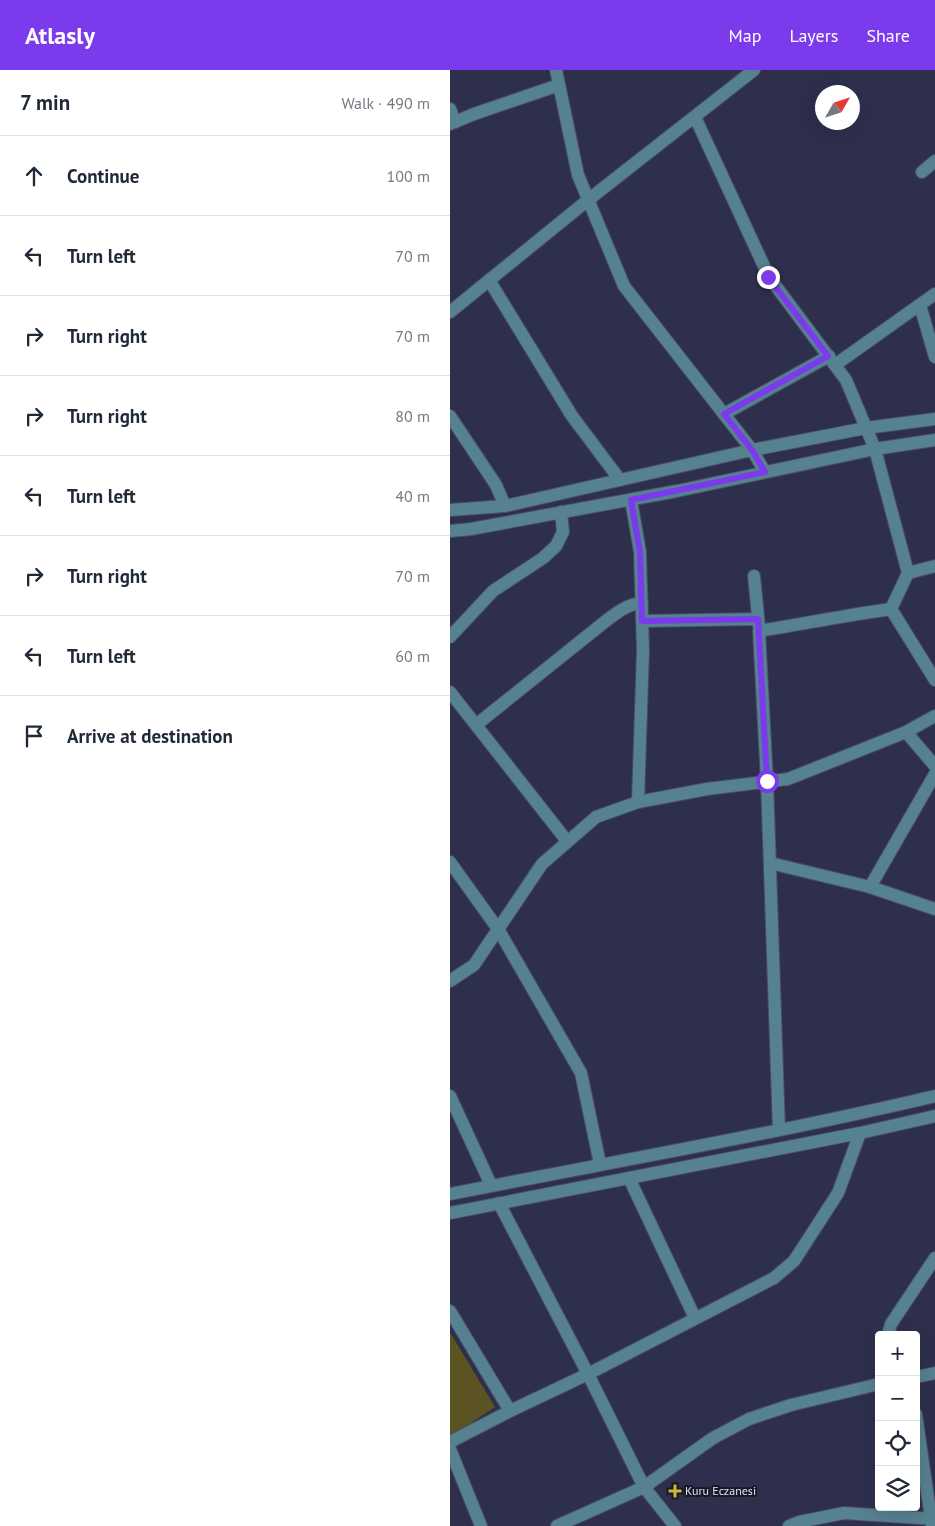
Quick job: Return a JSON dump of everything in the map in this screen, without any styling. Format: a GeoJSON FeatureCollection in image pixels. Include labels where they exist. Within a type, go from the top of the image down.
{"type":"FeatureCollection","features":[{"type":"Feature","properties":{"kind":"street"},"geometry":{"type":"LineString","coordinates":[[556,70],[578,175],[624,286],[752,450],[765,472]]}},
{"type":"Feature","properties":{"kind":"street"},"geometry":{"type":"LineString","coordinates":[[450,312],[588,200],[754,70]]}},
{"type":"Feature","properties":{"kind":"street"},"geometry":{"type":"LineString","coordinates":[[450,109],[453,123],[559,85]]}},
{"type":"Feature","properties":{"kind":"street"},"geometry":{"type":"LineString","coordinates":[[695,117],[768,277],[846,380],[875,449],[908,573],[891,610]]}},
{"type":"Feature","properties":{"kind":"street"},"geometry":{"type":"LineString","coordinates":[[922,172],[935,161]]}},
{"type":"Feature","properties":{"kind":"street"},"geometry":{"type":"LineString","coordinates":[[489,280],[572,416],[620,480]]}},
{"type":"Feature","properties":{"kind":"street"},"geometry":{"type":"LineString","coordinates":[[724,414],[832,360],[935,294]]}},
{"type":"Feature","properties":{"kind":"street"},"geometry":{"type":"LineString","coordinates":[[920,305],[935,357]]}},
{"type":"Feature","properties":{"kind":"street"},"geometry":{"type":"LineString","coordinates":[[450,416],[496,484],[505,506]]}},
{"type":"Feature","properties":{"kind":"street"},"geometry":{"type":"LineString","coordinates":[[450,510],[505,506],[752,450],[866,428],[935,419]]}},
{"type":"Feature","properties":{"kind":"street"},"geometry":{"type":"LineString","coordinates":[[450,531],[471,529],[631,500],[875,449],[935,440]]}},
{"type":"Feature","properties":{"kind":"street"},"geometry":{"type":"LineString","coordinates":[[631,500],[640,552],[642,603],[643,650],[638,802]]}},
{"type":"Feature","properties":{"kind":"street"},"geometry":{"type":"LineString","coordinates":[[450,637],[492,591],[543,558],[556,546],[563,532],[561,512]]}},
{"type":"Feature","properties":{"kind":"street"},"geometry":{"type":"LineString","coordinates":[[908,573],[935,566]]}},
{"type":"Feature","properties":{"kind":"street"},"geometry":{"type":"LineString","coordinates":[[754,576],[759,625],[767,781],[779,1130]]}},
{"type":"Feature","properties":{"kind":"street"},"geometry":{"type":"LineString","coordinates":[[476,724],[602,624],[622,610],[636,603],[642,603]]}},
{"type":"Feature","properties":{"kind":"street"},"geometry":{"type":"LineString","coordinates":[[642,621],[759,625],[820,622],[854,614],[891,610]]}},
{"type":"Feature","properties":{"kind":"street"},"geometry":{"type":"LineString","coordinates":[[891,610],[935,680]]}},
{"type":"Feature","properties":{"kind":"street"},"geometry":{"type":"LineString","coordinates":[[450,692],[567,842]]}},
{"type":"Feature","properties":{"kind":"street"},"geometry":{"type":"LineString","coordinates":[[450,981],[474,965],[542,864],[596,817],[638,802],[707,789],[788,779],[906,732],[935,716]]}},
{"type":"Feature","properties":{"kind":"street"},"geometry":{"type":"LineString","coordinates":[[906,732],[935,766]]}},
{"type":"Feature","properties":{"kind":"street"},"geometry":{"type":"LineString","coordinates":[[870,887],[935,774]]}},
{"type":"Feature","properties":{"kind":"street"},"geometry":{"type":"LineString","coordinates":[[450,862],[498,929],[581,1073],[600,1164]]}},
{"type":"Feature","properties":{"kind":"street"},"geometry":{"type":"LineString","coordinates":[[770,863],[870,887],[935,909]]}},
{"type":"Feature","properties":{"kind":"street"},"geometry":{"type":"LineString","coordinates":[[450,1096],[491,1186]]}},
{"type":"Feature","properties":{"kind":"street"},"geometry":{"type":"LineString","coordinates":[[450,1194],[779,1130],[935,1096]]}},
{"type":"Feature","properties":{"kind":"street"},"geometry":{"type":"LineString","coordinates":[[450,1213],[860,1133],[935,1116]]}},
{"type":"Feature","properties":{"kind":"street"},"geometry":{"type":"LineString","coordinates":[[450,1442],[588,1374],[774,1278],[794,1261],[838,1192],[860,1133]]}},
{"type":"Feature","properties":{"kind":"street"},"geometry":{"type":"LineString","coordinates":[[629,1178],[695,1318]]}},
{"type":"Feature","properties":{"kind":"street"},"geometry":{"type":"LineString","coordinates":[[499,1203],[588,1374],[644,1487],[675,1526]]}},
{"type":"Feature","properties":{"kind":"street"},"geometry":{"type":"LineString","coordinates":[[889,1331],[891,1324],[935,1258]]}},
{"type":"Feature","properties":{"kind":"street"},"geometry":{"type":"LineString","coordinates":[[451,1316],[510,1411]]}},
{"type":"Feature","properties":{"kind":"street"},"geometry":{"type":"LineString","coordinates":[[920,1376],[935,1373]]}},
{"type":"Feature","properties":{"kind":"street"},"geometry":{"type":"LineString","coordinates":[[557,1526],[644,1487],[714,1438],[749,1419],[791,1405],[875,1385]]}},
{"type":"Feature","properties":{"kind":"street"},"geometry":{"type":"LineString","coordinates":[[789,1526],[799,1522],[844,1513],[933,1521],[917,1421]]}},
{"type":"Feature","properties":{"kind":"street"},"geometry":{"type":"LineString","coordinates":[[450,1449],[481,1526]]}},
{"type":"Feature","properties":{"kind":"shaded area"},"geometry":{"type":"Polygon","coordinates":[[[450,1334],[495,1407],[450,1437],[450,1334]]]}},
{"type":"Feature","properties":{"kind":"place","name":"Kuru Eczanesi"},"geometry":{"type":"Point","coordinates":[675,1491]}},
{"type":"Feature","properties":{"kind":"route"},"geometry":{"type":"LineString","coordinates":[[767,781],[758,619],[642,621],[640,552],[631,500],[765,472],[752,450],[724,414],[828,356],[768,277]]}}]}
